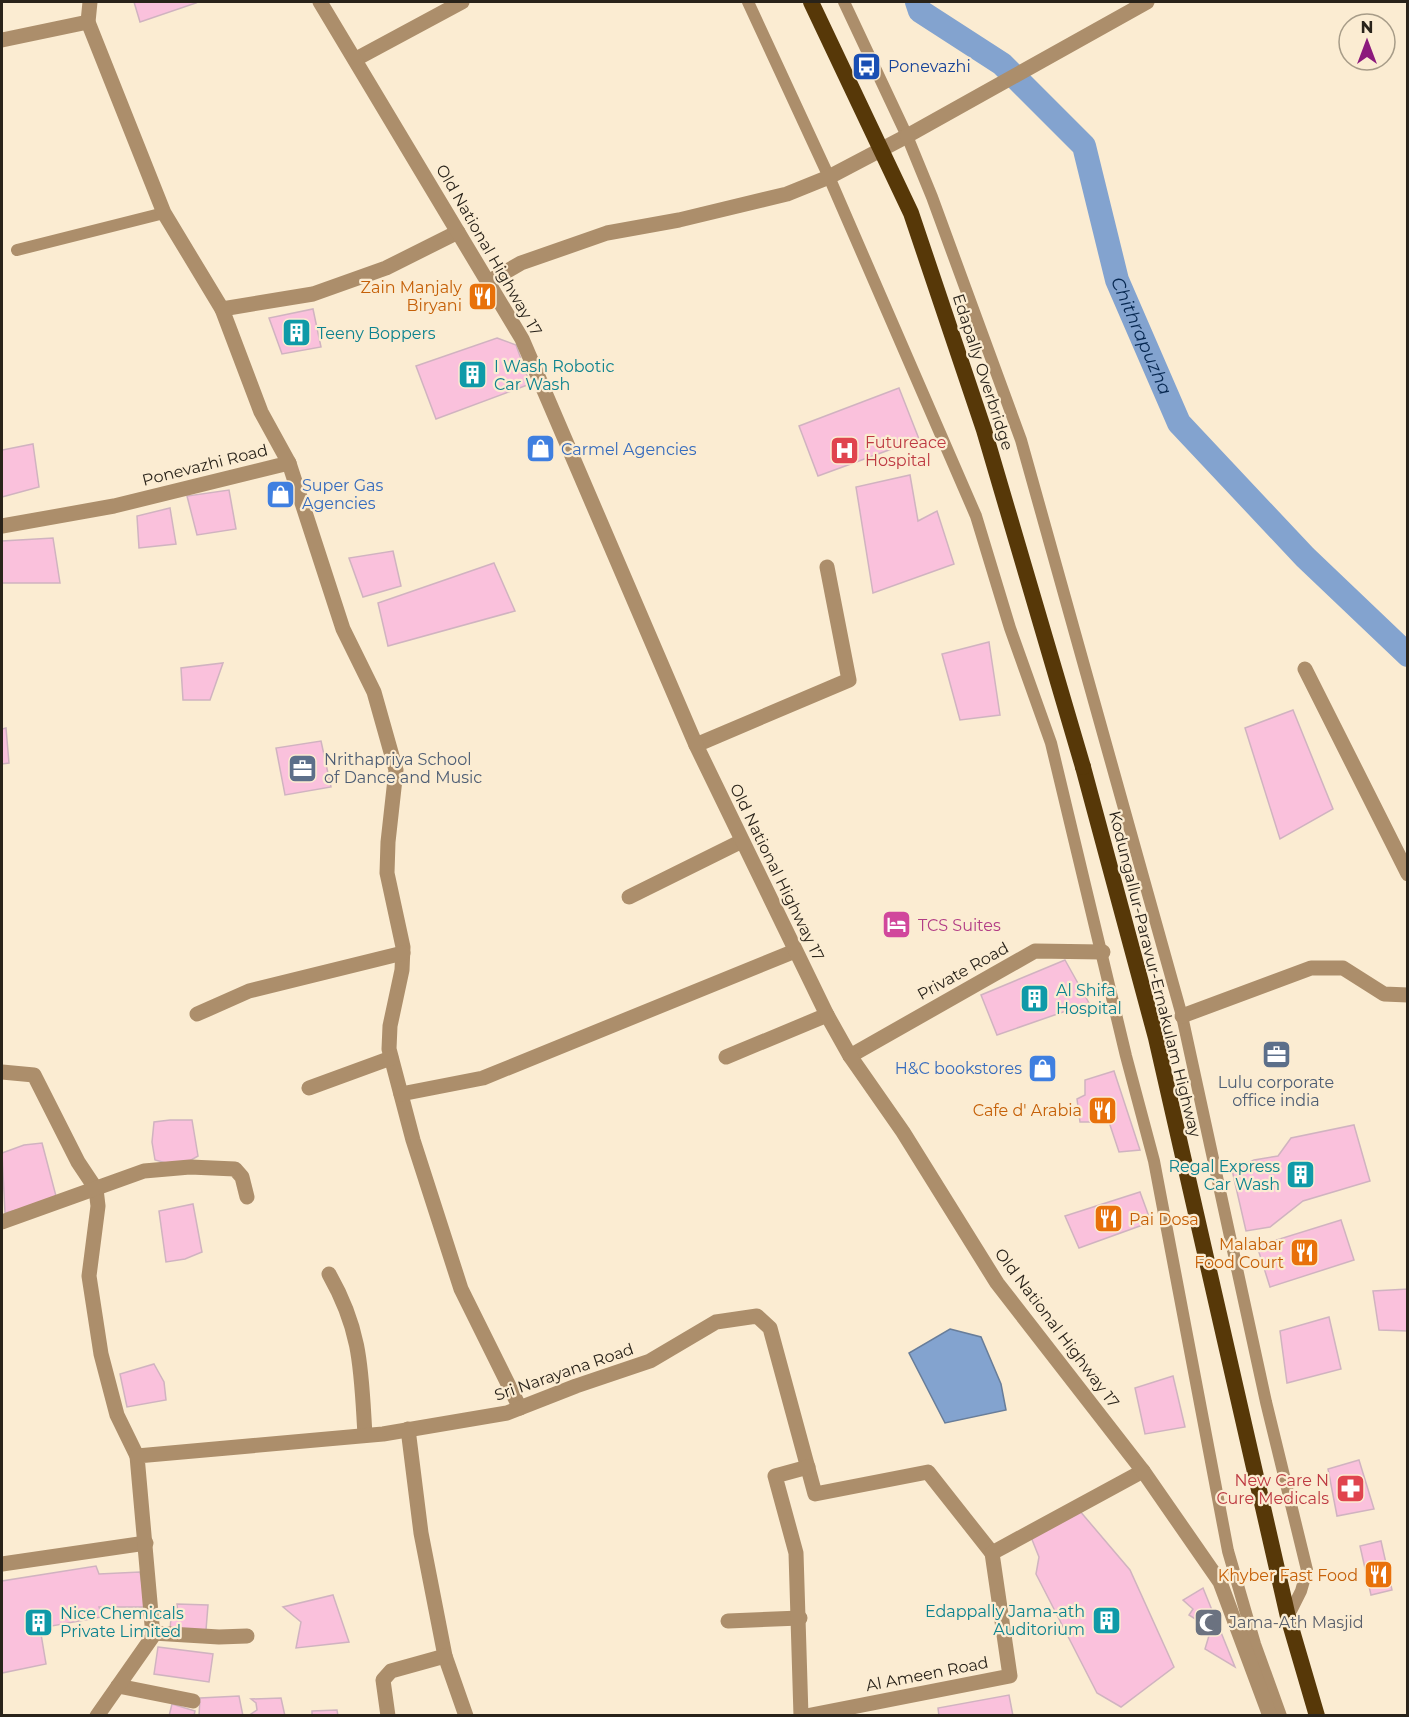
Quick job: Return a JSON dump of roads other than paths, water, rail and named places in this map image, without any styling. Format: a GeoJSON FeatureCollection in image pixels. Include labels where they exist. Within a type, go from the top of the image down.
{"type":"FeatureCollection","features":[{"type":"Feature","properties":{"kind":"highway","name":"Edapally Overbridge"},"geometry":{"type":"LineString","coordinates":[[811,2],[911,213],[984,429],[1083,767]]}},
{"type":"Feature","properties":{"kind":"highway","name":"Kodungallur-Paravur-Ernakulam Highway"},"geometry":{"type":"LineString","coordinates":[[1083,767],[1156,1038],[1288,1617],[1317,1716]]}},
{"type":"Feature","properties":{"kind":"street"},"geometry":{"type":"LineString","coordinates":[[2,40],[88,22],[90,2]]}},
{"type":"Feature","properties":{"kind":"street","name":"Old National Highway 17"},"geometry":{"type":"LineString","coordinates":[[320,2],[522,339],[696,744],[827,1015],[850,1056],[903,1132],[997,1283],[1143,1471],[1220,1582],[1270,1716]]}},
{"type":"Feature","properties":{"kind":"street"},"geometry":{"type":"LineString","coordinates":[[356,59],[462,2]]}},
{"type":"Feature","properties":{"kind":"street"},"geometry":{"type":"LineString","coordinates":[[488,282],[520,263],[607,233],[727,209],[787,194],[829,177],[1147,2]]}},
{"type":"Feature","properties":{"kind":"street","name":"Ponevazhi Road"},"geometry":{"type":"LineString","coordinates":[[2,526],[114,506],[289,464],[261,412],[222,309],[164,213],[88,22]]}},
{"type":"Feature","properties":{"kind":"street"},"geometry":{"type":"LineString","coordinates":[[222,309],[313,294],[386,268],[458,232]]}},
{"type":"Feature","properties":{"kind":"street"},"geometry":{"type":"LineString","coordinates":[[289,464],[343,629],[374,692],[396,770],[387,873],[403,953],[402,970],[390,1026],[391,1058],[400,1094],[461,1288],[520,1408]]}},
{"type":"Feature","properties":{"kind":"street"},"geometry":{"type":"LineString","coordinates":[[696,744],[849,680],[827,567]]}},
{"type":"Feature","properties":{"kind":"street"},"geometry":{"type":"LineString","coordinates":[[1305,669],[1407,874]]}},
{"type":"Feature","properties":{"kind":"street"},"geometry":{"type":"LineString","coordinates":[[629,897],[742,841]]}},
{"type":"Feature","properties":{"kind":"street"},"geometry":{"type":"LineString","coordinates":[[400,1094],[483,1078],[795,951]]}},
{"type":"Feature","properties":{"kind":"street","name":"Private Road"},"geometry":{"type":"LineString","coordinates":[[850,1056],[1035,951],[1102,952]]}},
{"type":"Feature","properties":{"kind":"street"},"geometry":{"type":"LineString","coordinates":[[197,1014],[249,991],[403,953]]}},
{"type":"Feature","properties":{"kind":"street"},"geometry":{"type":"LineString","coordinates":[[1182,1016],[1311,968],[1343,968],[1384,994],[1407,995]]}},
{"type":"Feature","properties":{"kind":"street"},"geometry":{"type":"LineString","coordinates":[[726,1057],[827,1015]]}},
{"type":"Feature","properties":{"kind":"street"},"geometry":{"type":"LineString","coordinates":[[309,1088],[391,1058]]}},
{"type":"Feature","properties":{"kind":"street"},"geometry":{"type":"LineString","coordinates":[[2,1072],[34,1075],[78,1162],[96,1189],[98,1206],[89,1276],[101,1354],[117,1415],[136,1456],[153,1633],[97,1716]]}},
{"type":"Feature","properties":{"kind":"street"},"geometry":{"type":"LineString","coordinates":[[2,1222],[144,1171],[190,1167],[235,1169],[242,1177],[247,1197]]}},
{"type":"Feature","properties":{"kind":"street"},"geometry":{"type":"LineString","coordinates":[[330,1274],[346,1305],[357,1338],[365,1435]]}},
{"type":"Feature","properties":{"kind":"street","name":"Sri Narayana Road"},"geometry":{"type":"LineString","coordinates":[[136,1456],[365,1435],[507,1413],[651,1361],[716,1322],[757,1316],[770,1328],[815,1494],[928,1472],[992,1553]]}},
{"type":"Feature","properties":{"kind":"street"},"geometry":{"type":"LineString","coordinates":[[408,1429],[421,1533],[445,1656],[466,1716]]}},
{"type":"Feature","properties":{"kind":"street"},"geometry":{"type":"LineString","coordinates":[[801,1716],[800,1618],[796,1553],[775,1476],[808,1467]]}},
{"type":"Feature","properties":{"kind":"street"},"geometry":{"type":"LineString","coordinates":[[992,1553],[1143,1471]]}},
{"type":"Feature","properties":{"kind":"street"},"geometry":{"type":"LineString","coordinates":[[2,1564],[146,1543]]}},
{"type":"Feature","properties":{"kind":"street","name":"Al Ameen Road"},"geometry":{"type":"LineString","coordinates":[[806,1716],[1010,1676],[992,1553]]}},
{"type":"Feature","properties":{"kind":"street"},"geometry":{"type":"LineString","coordinates":[[728,1621],[800,1618]]}},
{"type":"Feature","properties":{"kind":"street"},"geometry":{"type":"LineString","coordinates":[[153,1633],[219,1637],[247,1636]]}},
{"type":"Feature","properties":{"kind":"street"},"geometry":{"type":"LineString","coordinates":[[388,1716],[383,1680],[391,1671],[445,1656]]}},
{"type":"Feature","properties":{"kind":"street"},"geometry":{"type":"LineString","coordinates":[[118,1686],[193,1701]]}},
{"type":"Feature","properties":{"kind":"lane"},"geometry":{"type":"LineString","coordinates":[[748,2],[829,177],[976,516],[1010,628],[1051,743],[1154,1161],[1228,1551],[1255,1644],[1281,1716]]}},
{"type":"Feature","properties":{"kind":"lane"},"geometry":{"type":"LineString","coordinates":[[844,2],[907,136],[985,337],[1021,440],[1182,1016],[1266,1402],[1307,1570],[1301,1591],[1288,1617]]}},
{"type":"Feature","properties":{"kind":"lane"},"geometry":{"type":"LineString","coordinates":[[16,250],[164,213]]}},
{"type":"Feature","properties":{"kind":"water"},"geometry":{"type":"Polygon","coordinates":[[[950,1329],[981,1337],[1001,1384],[1006,1410],[945,1423],[909,1353],[950,1329]]]}},
{"type":"Feature","properties":{"kind":"waterway","name":"Chithrapuzha"},"geometry":{"type":"LineString","coordinates":[[917,2],[920,11],[1002,64],[1084,146],[1117,280],[1179,423],[1305,557],[1408,655]]}},
{"type":"Feature","properties":{"kind":"place","name":"Ponevazhi"},"geometry":{"type":"Point","coordinates":[867,66]}},
{"type":"Feature","properties":{"kind":"place","name":"Zain Manjaly Biryani"},"geometry":{"type":"Point","coordinates":[483,296]}},
{"type":"Feature","properties":{"kind":"place","name":"Teeny Boppers"},"geometry":{"type":"Point","coordinates":[296,333]}},
{"type":"Feature","properties":{"kind":"place","name":"I Wash Robotic Car Wash"},"geometry":{"type":"Point","coordinates":[473,375]}},
{"type":"Feature","properties":{"kind":"place","name":"Carmel Agencies"},"geometry":{"type":"Point","coordinates":[540,449]}},
{"type":"Feature","properties":{"kind":"place","name":"Futureace Hospital"},"geometry":{"type":"Point","coordinates":[844,451]}},
{"type":"Feature","properties":{"kind":"place","name":"Super Gas Agencies"},"geometry":{"type":"Point","coordinates":[281,494]}},
{"type":"Feature","properties":{"kind":"place","name":"Nrithapriya School of Dance and Music"},"geometry":{"type":"Point","coordinates":[303,768]}},
{"type":"Feature","properties":{"kind":"place","name":"TCS Suites"},"geometry":{"type":"Point","coordinates":[897,925]}},
{"type":"Feature","properties":{"kind":"place","name":"Al Shifa Hospital"},"geometry":{"type":"Point","coordinates":[1035,999]}},
{"type":"Feature","properties":{"kind":"place","name":"Lulu corporate office india"},"geometry":{"type":"Point","coordinates":[1276,1054]}},
{"type":"Feature","properties":{"kind":"place","name":"H&C bookstores"},"geometry":{"type":"Point","coordinates":[1043,1068]}},
{"type":"Feature","properties":{"kind":"place","name":"Cafe d' Arabia"},"geometry":{"type":"Point","coordinates":[1103,1110]}},
{"type":"Feature","properties":{"kind":"place","name":"Regal Express Car Wash"},"geometry":{"type":"Point","coordinates":[1301,1175]}},
{"type":"Feature","properties":{"kind":"place","name":"Pai Dosa"},"geometry":{"type":"Point","coordinates":[1108,1219]}},
{"type":"Feature","properties":{"kind":"place","name":"Malabar Food Court"},"geometry":{"type":"Point","coordinates":[1305,1253]}},
{"type":"Feature","properties":{"kind":"place","name":"New Care N Cure Medicals"},"geometry":{"type":"Point","coordinates":[1350,1489]}},
{"type":"Feature","properties":{"kind":"place","name":"Khyber Fast Food"},"geometry":{"type":"Point","coordinates":[1379,1575]}},
{"type":"Feature","properties":{"kind":"place","name":"Edappally Jama-ath Auditorium"},"geometry":{"type":"Point","coordinates":[1106,1620]}},
{"type":"Feature","properties":{"kind":"place","name":"Nice Chemicals Private Limited"},"geometry":{"type":"Point","coordinates":[39,1622]}},
{"type":"Feature","properties":{"kind":"place","name":"Jama-Ath Masjid"},"geometry":{"type":"Point","coordinates":[1208,1622]}}]}
